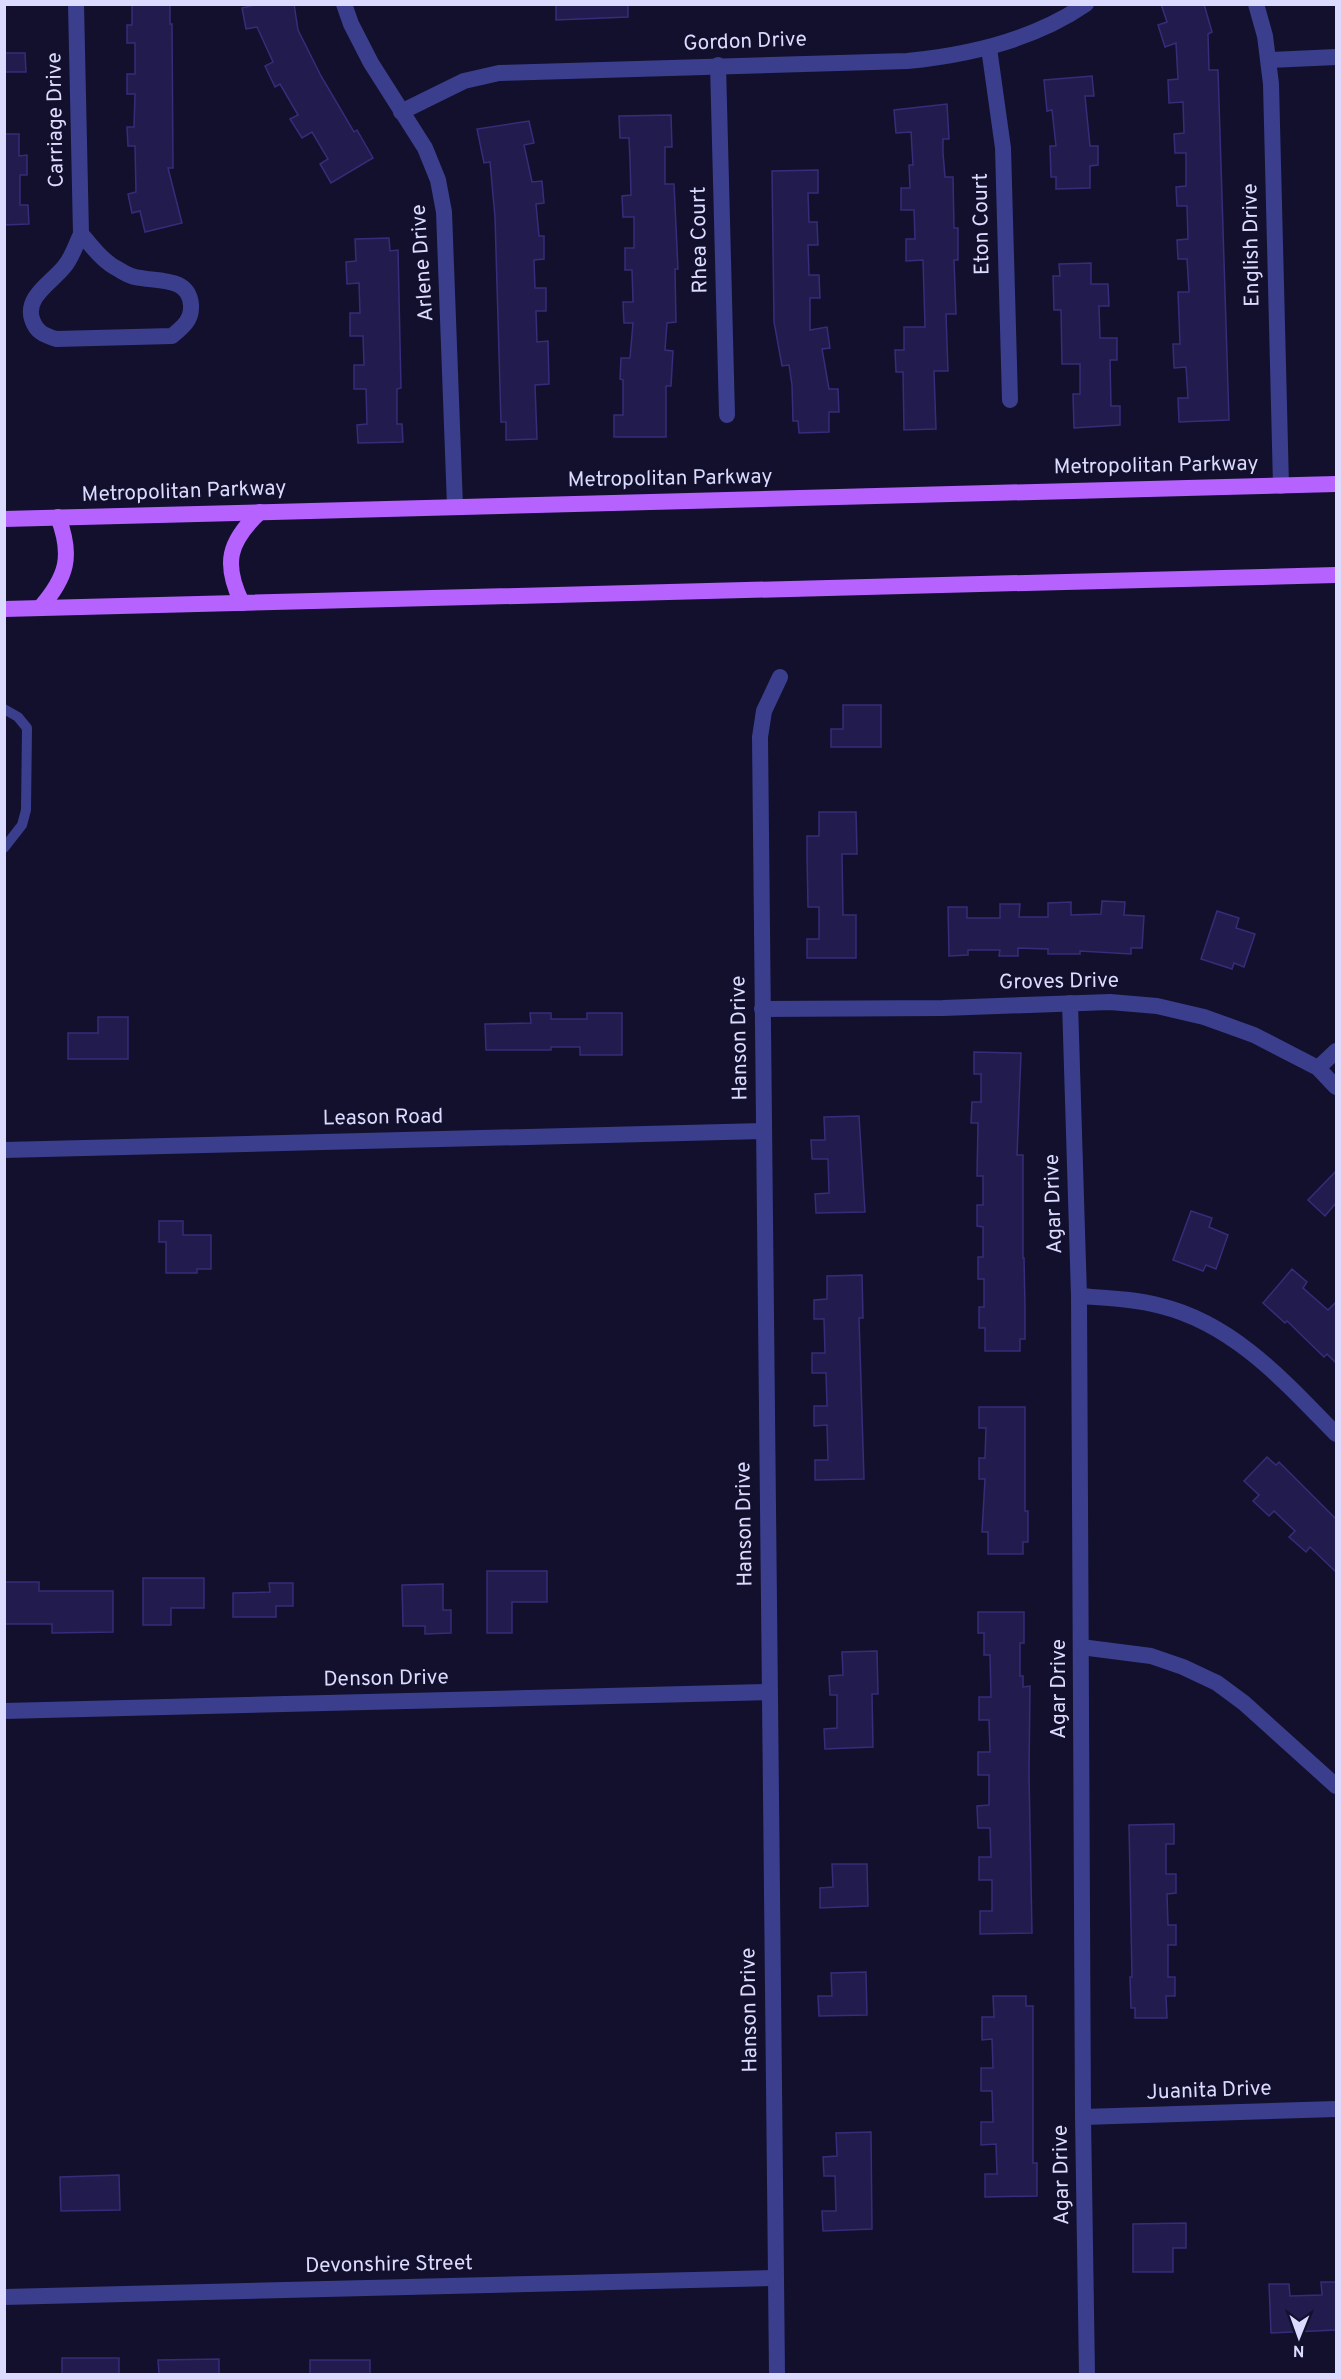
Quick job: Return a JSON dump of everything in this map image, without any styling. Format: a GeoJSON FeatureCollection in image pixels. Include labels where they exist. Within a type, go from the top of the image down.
{"type":"FeatureCollection","features":[{"type":"Feature","properties":{"kind":"main road","name":"Metropolitan Parkway"},"geometry":{"type":"LineString","coordinates":[[4,519],[1336,484]]}},
{"type":"Feature","properties":{"kind":"main road"},"geometry":{"type":"LineString","coordinates":[[242,603],[230,572],[230,560],[235,543],[244,527],[260,512]]}},
{"type":"Feature","properties":{"kind":"main road"},"geometry":{"type":"LineString","coordinates":[[40,608],[53,594],[66,565],[66,543],[58,518]]}},
{"type":"Feature","properties":{"kind":"main road"},"geometry":{"type":"LineString","coordinates":[[4,609],[1336,574]]}},
{"type":"Feature","properties":{"kind":"street","name":"Carriage Drive"},"geometry":{"type":"LineString","coordinates":[[76,4],[81,234],[67,265],[34,298],[29,310],[34,326],[42,334],[56,339],[172,336],[187,324],[191,309],[189,296],[180,284],[166,280],[133,277],[114,268],[81,234]]}},
{"type":"Feature","properties":{"kind":"street","name":"Arlene Drive"},"geometry":{"type":"LineString","coordinates":[[344,4],[351,24],[371,63],[416,132],[438,180],[444,212],[455,506]]}},
{"type":"Feature","properties":{"kind":"street","name":"Gordon Drive"},"geometry":{"type":"LineString","coordinates":[[401,112],[464,81],[499,73],[907,61],[945,57],[988,48],[1053,23],[1086,4]]}},
{"type":"Feature","properties":{"kind":"street","name":"English Drive"},"geometry":{"type":"LineString","coordinates":[[1256,4],[1269,60],[1281,486]]}},
{"type":"Feature","properties":{"kind":"street","name":"Eton Court"},"geometry":{"type":"LineString","coordinates":[[988,48],[1003,148],[1010,400]]}},
{"type":"Feature","properties":{"kind":"street"},"geometry":{"type":"LineString","coordinates":[[1269,60],[1336,57]]}},
{"type":"Feature","properties":{"kind":"street","name":"Rhea Court"},"geometry":{"type":"LineString","coordinates":[[718,65],[727,415]]}},
{"type":"Feature","properties":{"kind":"street","name":"Hanson Drive"},"geometry":{"type":"LineString","coordinates":[[777,2374],[760,738],[764,711],[780,677]]}},
{"type":"Feature","properties":{"kind":"street","name":"Agar Drive"},"geometry":{"type":"LineString","coordinates":[[1070,1003],[1079,1296],[1083,2117],[1087,2374]]}},
{"type":"Feature","properties":{"kind":"street","name":"Groves Drive"},"geometry":{"type":"LineString","coordinates":[[762,1009],[943,1008],[1131,1003],[1184,1011],[1254,1035],[1318,1068],[1336,1087]]}},
{"type":"Feature","properties":{"kind":"street"},"geometry":{"type":"LineString","coordinates":[[1318,1068],[1336,1052]]}},
{"type":"Feature","properties":{"kind":"street","name":"Leason Road"},"geometry":{"type":"LineString","coordinates":[[4,1150],[764,1131]]}},
{"type":"Feature","properties":{"kind":"street"},"geometry":{"type":"LineString","coordinates":[[1079,1296],[1160,1305],[1188,1314],[1216,1328],[1273,1370],[1336,1434]]}},
{"type":"Feature","properties":{"kind":"street"},"geometry":{"type":"LineString","coordinates":[[1081,1647],[1151,1656],[1183,1667],[1216,1683],[1244,1703],[1336,1786]]}},
{"type":"Feature","properties":{"kind":"street","name":"Denson Drive"},"geometry":{"type":"LineString","coordinates":[[4,1711],[769,1692]]}},
{"type":"Feature","properties":{"kind":"street","name":"Juanita Drive"},"geometry":{"type":"LineString","coordinates":[[1083,2117],[1336,2109]]}},
{"type":"Feature","properties":{"kind":"street","name":"Devonshire Street"},"geometry":{"type":"LineString","coordinates":[[4,2297],[776,2278]]}},
{"type":"Feature","properties":{"kind":"lane"},"geometry":{"type":"LineString","coordinates":[[4,709],[18,717],[27,728],[26,810],[22,825],[4,848]]}},
{"type":"Feature","properties":{"kind":"building"},"geometry":{"type":"Polygon","coordinates":[[[132,4],[170,4],[170,24],[172,24],[173,168],[168,168],[182,223],[145,232],[140,211],[132,213],[128,194],[136,192],[135,146],[128,146],[127,127],[134,127],[135,94],[127,94],[127,74],[135,74],[135,43],[127,43],[127,25],[132,25],[132,4]]]}},
{"type":"Feature","properties":{"kind":"building"},"geometry":{"type":"Polygon","coordinates":[[[258,4],[294,4],[298,30],[321,76],[354,132],[357,130],[373,158],[331,183],[320,164],[328,159],[312,132],[302,138],[290,119],[298,115],[280,84],[275,87],[265,66],[273,62],[257,27],[246,29],[242,8],[258,4]]]}},
{"type":"Feature","properties":{"kind":"building"},"geometry":{"type":"Polygon","coordinates":[[[556,4],[628,4],[628,17],[556,20],[556,4]]]}},
{"type":"Feature","properties":{"kind":"building"},"geometry":{"type":"Polygon","coordinates":[[[1161,4],[1204,4],[1212,32],[1208,34],[1209,70],[1218,70],[1229,420],[1179,422],[1178,398],[1188,398],[1186,367],[1174,368],[1173,344],[1180,344],[1178,292],[1189,292],[1187,259],[1178,259],[1177,240],[1188,239],[1187,206],[1177,206],[1176,187],[1186,186],[1186,153],[1175,153],[1174,134],[1184,133],[1183,102],[1169,103],[1168,80],[1178,79],[1176,43],[1165,47],[1158,25],[1167,22],[1161,4]]]}},
{"type":"Feature","properties":{"kind":"building"},"geometry":{"type":"Polygon","coordinates":[[[4,53],[25,53],[26,72],[4,72],[4,53]]]}},
{"type":"Feature","properties":{"kind":"building"},"geometry":{"type":"Polygon","coordinates":[[[1092,76],[1094,96],[1085,96],[1090,146],[1098,146],[1098,165],[1090,166],[1090,188],[1056,189],[1056,177],[1051,177],[1050,146],[1056,146],[1052,110],[1047,111],[1044,80],[1092,76]]]}},
{"type":"Feature","properties":{"kind":"building"},"geometry":{"type":"Polygon","coordinates":[[[947,104],[949,139],[943,139],[943,153],[945,177],[953,177],[954,228],[958,228],[958,260],[954,260],[956,314],[946,314],[948,371],[934,371],[936,429],[904,430],[903,372],[896,372],[895,350],[904,350],[904,327],[925,327],[923,260],[906,261],[906,239],[915,239],[914,210],[901,210],[901,188],[910,188],[909,165],[913,165],[911,132],[896,133],[894,110],[947,104]]]}},
{"type":"Feature","properties":{"kind":"building"},"geometry":{"type":"Polygon","coordinates":[[[671,115],[672,147],[665,147],[665,184],[674,184],[678,269],[675,269],[676,322],[667,323],[665,350],[673,351],[671,386],[666,386],[666,437],[614,437],[614,415],[623,415],[621,358],[630,358],[633,323],[624,323],[623,302],[633,302],[632,270],[625,270],[625,248],[634,248],[634,217],[623,217],[622,196],[631,195],[630,160],[629,138],[620,138],[619,116],[671,115]]]}},
{"type":"Feature","properties":{"kind":"building"},"geometry":{"type":"Polygon","coordinates":[[[529,121],[534,143],[524,145],[532,182],[542,181],[544,203],[536,204],[539,236],[544,236],[544,259],[534,260],[535,288],[546,288],[546,311],[536,311],[537,342],[548,341],[549,384],[535,385],[537,439],[506,440],[506,422],[501,422],[495,217],[490,162],[484,163],[477,129],[529,121]]]}},
{"type":"Feature","properties":{"kind":"building"},"geometry":{"type":"Polygon","coordinates":[[[4,134],[19,134],[19,156],[27,155],[27,175],[20,175],[20,205],[28,205],[29,224],[4,225],[4,134]]]}},
{"type":"Feature","properties":{"kind":"building"},"geometry":{"type":"Polygon","coordinates":[[[818,170],[818,193],[808,193],[809,222],[817,222],[818,245],[808,245],[809,275],[819,275],[820,298],[810,298],[810,330],[827,327],[830,348],[822,349],[829,389],[838,389],[839,412],[829,412],[829,432],[799,433],[798,421],[793,421],[789,365],[782,366],[774,322],[772,171],[818,170]]]}},
{"type":"Feature","properties":{"kind":"building"},"geometry":{"type":"Polygon","coordinates":[[[389,238],[390,251],[398,250],[401,388],[397,389],[397,424],[402,424],[403,442],[358,443],[357,425],[367,424],[366,389],[354,389],[354,365],[364,365],[363,336],[350,336],[350,313],[360,313],[359,283],[347,284],[346,262],[356,261],[355,239],[389,238]]]}},
{"type":"Feature","properties":{"kind":"building"},"geometry":{"type":"Polygon","coordinates":[[[1091,263],[1091,284],[1108,284],[1109,306],[1099,306],[1100,338],[1117,338],[1117,360],[1110,360],[1111,406],[1120,406],[1120,425],[1074,428],[1073,394],[1080,394],[1080,364],[1062,364],[1061,310],[1054,310],[1053,276],[1060,276],[1059,264],[1091,263]]]}},
{"type":"Feature","properties":{"kind":"building"},"geometry":{"type":"Polygon","coordinates":[[[843,705],[881,705],[881,747],[831,747],[831,729],[843,729],[843,705]]]}},
{"type":"Feature","properties":{"kind":"building"},"geometry":{"type":"Polygon","coordinates":[[[819,812],[856,812],[857,854],[842,854],[843,915],[856,915],[856,958],[807,958],[807,939],[819,939],[819,907],[808,907],[807,836],[819,836],[819,812]]]}},
{"type":"Feature","properties":{"kind":"building"},"geometry":{"type":"Polygon","coordinates":[[[1102,901],[1125,902],[1124,915],[1144,916],[1142,948],[1131,948],[1131,954],[1080,951],[1080,954],[1048,954],[1048,949],[1018,948],[1018,956],[999,956],[1000,950],[968,950],[968,955],[949,956],[948,907],[967,907],[967,918],[1000,918],[1000,904],[1020,904],[1019,917],[1048,917],[1048,903],[1071,902],[1071,915],[1101,914],[1102,901]]]}},
{"type":"Feature","properties":{"kind":"building"},"geometry":{"type":"Polygon","coordinates":[[[1217,911],[1239,918],[1236,928],[1255,934],[1244,967],[1234,963],[1232,969],[1201,959],[1217,911]]]}},
{"type":"Feature","properties":{"kind":"building"},"geometry":{"type":"Polygon","coordinates":[[[530,1013],[551,1013],[551,1019],[587,1019],[587,1013],[622,1013],[622,1055],[580,1055],[580,1047],[551,1047],[551,1050],[486,1050],[485,1024],[531,1023],[530,1013]]]}},
{"type":"Feature","properties":{"kind":"building"},"geometry":{"type":"Polygon","coordinates":[[[98,1017],[128,1017],[128,1059],[68,1059],[68,1033],[98,1033],[98,1017]]]}},
{"type":"Feature","properties":{"kind":"building"},"geometry":{"type":"Polygon","coordinates":[[[974,1052],[1021,1053],[1017,1155],[1023,1155],[1025,1339],[1020,1339],[1020,1351],[985,1351],[985,1328],[979,1328],[979,1307],[984,1307],[984,1279],[978,1279],[978,1257],[983,1257],[983,1227],[977,1226],[977,1205],[983,1205],[983,1176],[977,1176],[978,1123],[971,1123],[972,1102],[981,1102],[981,1074],[974,1074],[974,1052]]]}},
{"type":"Feature","properties":{"kind":"building"},"geometry":{"type":"Polygon","coordinates":[[[859,1116],[865,1212],[816,1213],[815,1194],[829,1193],[828,1159],[812,1159],[811,1140],[825,1140],[824,1117],[859,1116]]]}},
{"type":"Feature","properties":{"kind":"building"},"geometry":{"type":"Polygon","coordinates":[[[1336,1171],[1336,1203],[1325,1216],[1308,1200],[1336,1171]]]}},
{"type":"Feature","properties":{"kind":"building"},"geometry":{"type":"Polygon","coordinates":[[[1191,1211],[1212,1218],[1209,1227],[1228,1235],[1216,1269],[1206,1265],[1203,1271],[1173,1260],[1191,1211]]]}},
{"type":"Feature","properties":{"kind":"building"},"geometry":{"type":"Polygon","coordinates":[[[159,1221],[183,1221],[183,1235],[211,1235],[211,1269],[197,1269],[197,1273],[166,1273],[166,1242],[159,1242],[159,1221]]]}},
{"type":"Feature","properties":{"kind":"building"},"geometry":{"type":"Polygon","coordinates":[[[1292,1269],[1307,1282],[1303,1288],[1328,1310],[1336,1302],[1336,1363],[1327,1354],[1324,1357],[1287,1321],[1285,1323],[1263,1303],[1292,1269]]]}},
{"type":"Feature","properties":{"kind":"building"},"geometry":{"type":"Polygon","coordinates":[[[862,1275],[863,1318],[859,1318],[864,1479],[815,1480],[815,1460],[828,1460],[827,1425],[814,1426],[814,1406],[827,1406],[826,1373],[812,1373],[812,1353],[825,1353],[824,1319],[814,1319],[814,1300],[827,1299],[827,1276],[862,1275]]]}},
{"type":"Feature","properties":{"kind":"building"},"geometry":{"type":"Polygon","coordinates":[[[979,1407],[1025,1407],[1025,1511],[1028,1511],[1028,1542],[1023,1542],[1023,1554],[988,1554],[988,1532],[982,1532],[985,1479],[979,1479],[979,1458],[985,1458],[986,1428],[979,1428],[979,1407]]]}},
{"type":"Feature","properties":{"kind":"building"},"geometry":{"type":"Polygon","coordinates":[[[1267,1457],[1276,1465],[1279,1462],[1336,1519],[1336,1572],[1310,1547],[1306,1552],[1289,1537],[1295,1531],[1274,1511],[1269,1516],[1253,1501],[1259,1495],[1244,1481],[1267,1457]]]}},
{"type":"Feature","properties":{"kind":"building"},"geometry":{"type":"Polygon","coordinates":[[[487,1571],[547,1571],[547,1602],[512,1602],[512,1633],[487,1633],[487,1571]]]}},
{"type":"Feature","properties":{"kind":"building"},"geometry":{"type":"Polygon","coordinates":[[[143,1578],[204,1578],[204,1608],[171,1608],[171,1625],[143,1625],[143,1578]]]}},
{"type":"Feature","properties":{"kind":"building"},"geometry":{"type":"Polygon","coordinates":[[[4,1582],[39,1582],[39,1591],[113,1591],[113,1632],[52,1633],[52,1624],[4,1624],[4,1582]]]}},
{"type":"Feature","properties":{"kind":"building"},"geometry":{"type":"Polygon","coordinates":[[[269,1583],[293,1583],[293,1606],[276,1606],[276,1617],[233,1617],[233,1593],[270,1592],[269,1583]]]}},
{"type":"Feature","properties":{"kind":"building"},"geometry":{"type":"Polygon","coordinates":[[[443,1584],[443,1610],[451,1610],[451,1633],[425,1634],[425,1626],[403,1626],[402,1585],[443,1584]]]}},
{"type":"Feature","properties":{"kind":"building"},"geometry":{"type":"Polygon","coordinates":[[[978,1612],[1024,1612],[1024,1643],[1020,1643],[1020,1676],[1023,1676],[1023,1687],[1030,1686],[1032,1933],[980,1934],[980,1911],[992,1911],[992,1880],[979,1880],[979,1857],[991,1857],[990,1828],[978,1828],[977,1806],[989,1805],[989,1775],[978,1775],[978,1752],[990,1752],[989,1720],[979,1720],[979,1697],[991,1697],[990,1655],[984,1655],[984,1633],[978,1633],[978,1612]]]}},
{"type":"Feature","properties":{"kind":"building"},"geometry":{"type":"Polygon","coordinates":[[[877,1651],[878,1694],[872,1694],[873,1747],[825,1749],[824,1729],[837,1728],[837,1695],[830,1695],[829,1676],[843,1675],[842,1652],[877,1651]]]}},
{"type":"Feature","properties":{"kind":"building"},"geometry":{"type":"Polygon","coordinates":[[[1174,1824],[1174,1844],[1166,1844],[1166,1874],[1176,1874],[1176,1893],[1167,1894],[1168,1925],[1176,1925],[1176,1945],[1168,1945],[1168,1977],[1175,1977],[1175,1996],[1166,1996],[1167,2018],[1135,2018],[1135,2008],[1131,2008],[1130,1977],[1132,1977],[1129,1825],[1174,1824]]]}},
{"type":"Feature","properties":{"kind":"building"},"geometry":{"type":"Polygon","coordinates":[[[832,1864],[867,1864],[868,1906],[820,1908],[820,1888],[833,1887],[832,1864]]]}},
{"type":"Feature","properties":{"kind":"building"},"geometry":{"type":"Polygon","coordinates":[[[866,1972],[867,2015],[819,2016],[818,1996],[832,1996],[831,1973],[866,1972]]]}},
{"type":"Feature","properties":{"kind":"building"},"geometry":{"type":"Polygon","coordinates":[[[993,1996],[1026,1996],[1026,2006],[1033,2006],[1033,2163],[1037,2163],[1037,2196],[985,2197],[985,2174],[997,2174],[996,2144],[981,2145],[981,2122],[993,2122],[992,2091],[981,2091],[981,2068],[993,2068],[992,2039],[982,2040],[982,2017],[994,2017],[993,1996]]]}},
{"type":"Feature","properties":{"kind":"building"},"geometry":{"type":"Polygon","coordinates":[[[871,2132],[872,2229],[823,2231],[822,2211],[836,2211],[835,2176],[824,2176],[823,2157],[837,2156],[836,2133],[871,2132]]]}},
{"type":"Feature","properties":{"kind":"building"},"geometry":{"type":"Polygon","coordinates":[[[119,2175],[120,2210],[61,2211],[60,2177],[119,2175]]]}},
{"type":"Feature","properties":{"kind":"building"},"geometry":{"type":"Polygon","coordinates":[[[1186,2223],[1186,2248],[1173,2248],[1173,2272],[1133,2272],[1133,2224],[1186,2223]]]}},
{"type":"Feature","properties":{"kind":"building"},"geometry":{"type":"Polygon","coordinates":[[[1321,2282],[1336,2282],[1336,2330],[1271,2333],[1269,2284],[1289,2284],[1290,2296],[1322,2295],[1321,2282]]]}},
{"type":"Feature","properties":{"kind":"building"},"geometry":{"type":"Polygon","coordinates":[[[62,2358],[119,2358],[119,2374],[62,2374],[62,2358]]]}},
{"type":"Feature","properties":{"kind":"building"},"geometry":{"type":"Polygon","coordinates":[[[219,2359],[219,2374],[159,2374],[158,2360],[219,2359]]]}},
{"type":"Feature","properties":{"kind":"building"},"geometry":{"type":"Polygon","coordinates":[[[310,2360],[370,2360],[370,2374],[310,2374],[310,2360]]]}}]}
